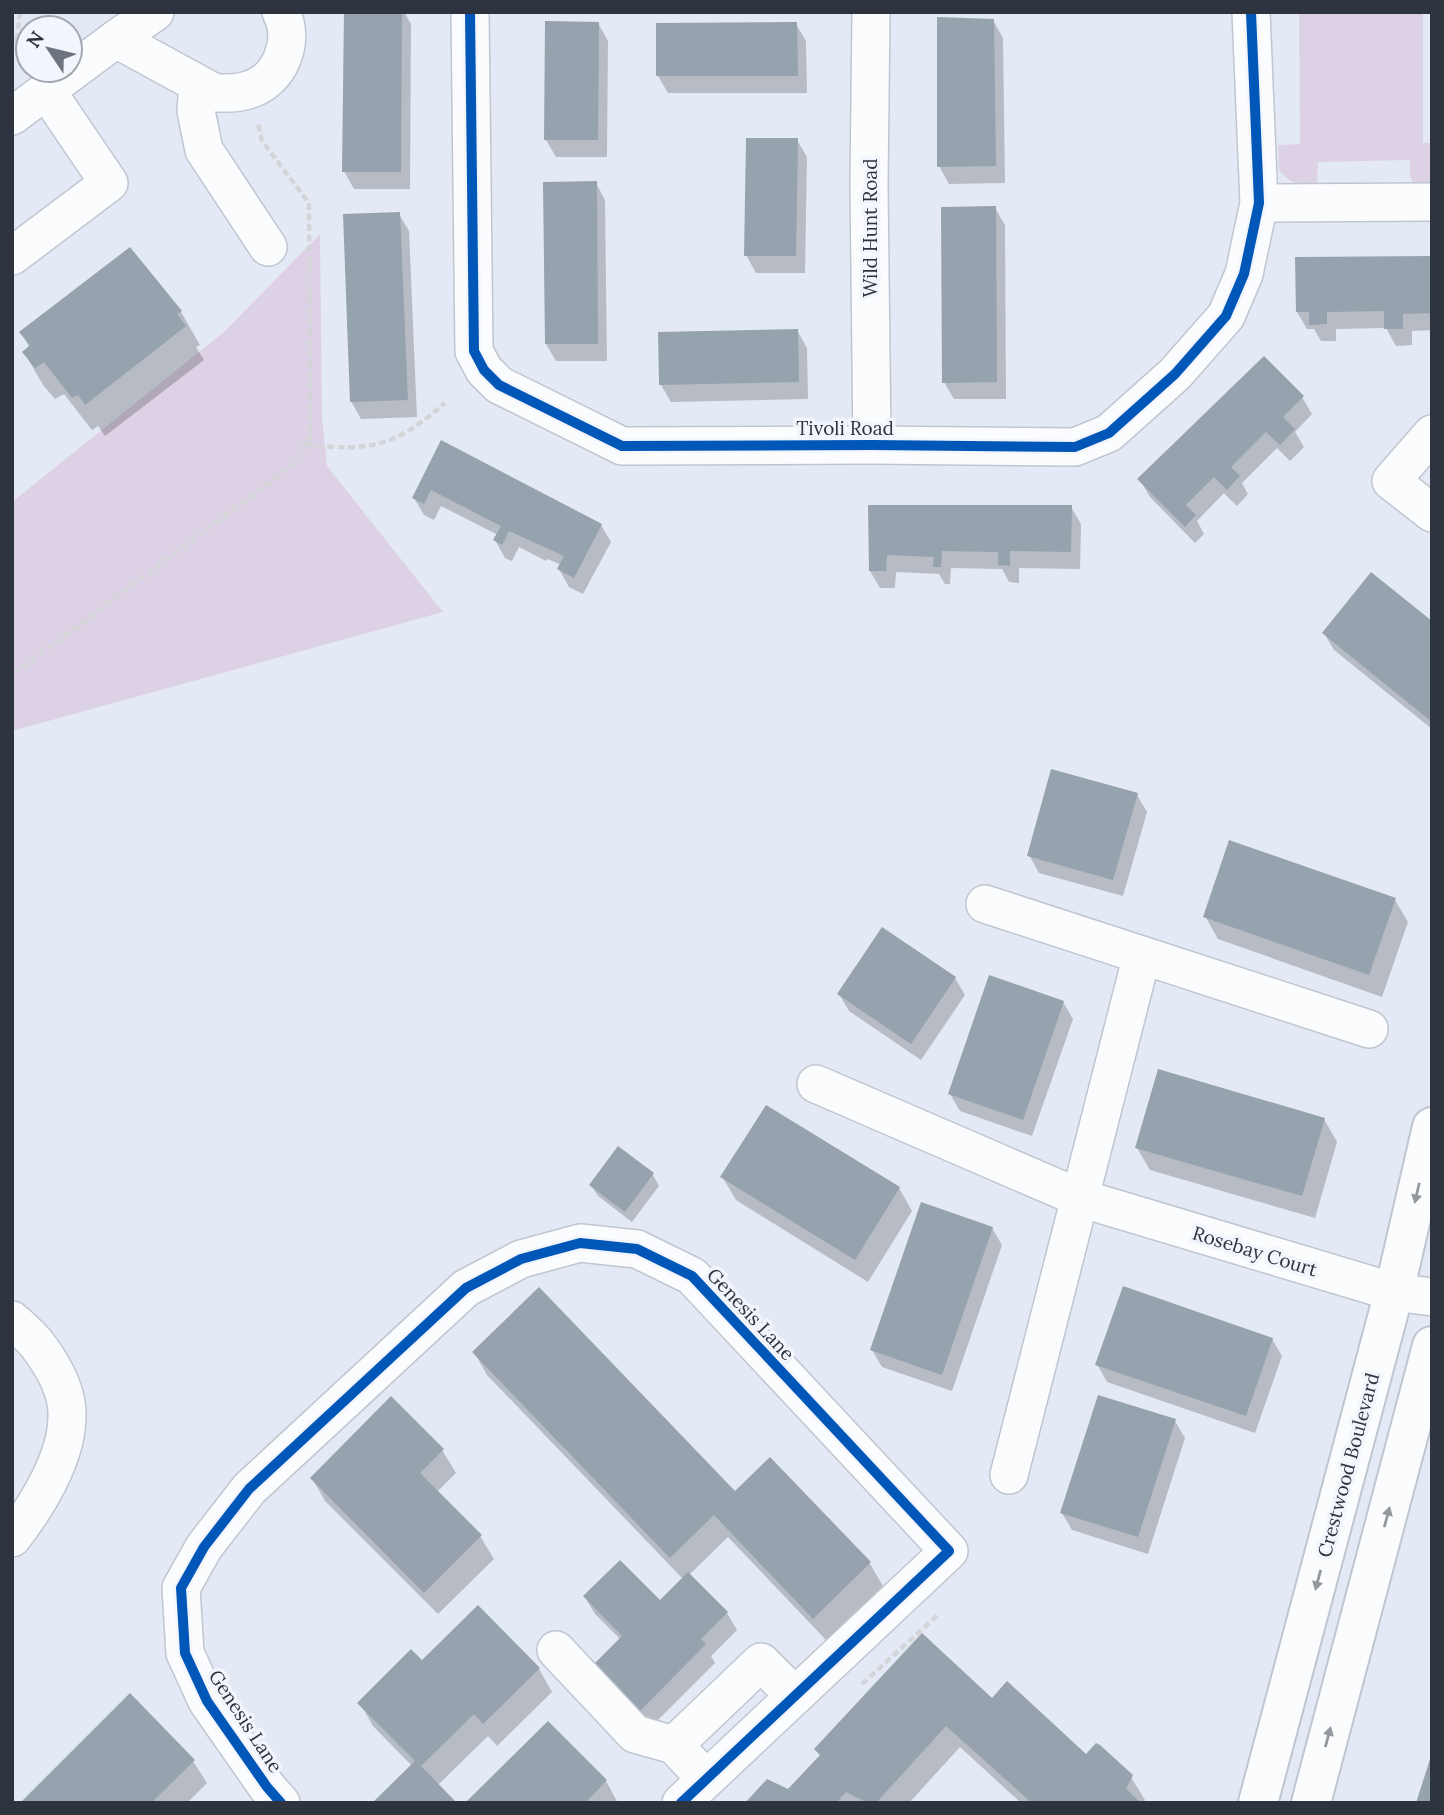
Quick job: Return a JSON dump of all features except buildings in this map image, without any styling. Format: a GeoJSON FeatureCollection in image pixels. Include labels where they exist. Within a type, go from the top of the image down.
{"type":"FeatureCollection","features":[{"type":"Feature","properties":{"kind":"main road","name":"Crestwood Boulevard"},"geometry":{"type":"LineString","coordinates":[[1258,1803],[1394,1292],[1432,1127]]}},
{"type":"Feature","properties":{"kind":"main road"},"geometry":{"type":"LineString","coordinates":[[1311,1803],[1432,1346]]}},
{"type":"Feature","properties":{"kind":"street"},"geometry":{"type":"LineString","coordinates":[[12,116],[155,12]]}},
{"type":"Feature","properties":{"kind":"street"},"geometry":{"type":"LineString","coordinates":[[116,39],[215,93],[232,94],[251,90],[271,77],[282,60],[288,41],[286,22],[281,12]]}},
{"type":"Feature","properties":{"kind":"street","name":"Tivoli Road"},"geometry":{"type":"LineString","coordinates":[[470,12],[474,351],[484,370],[499,385],[622,446],[1075,447],[1109,433],[1175,374],[1226,316],[1244,274],[1259,203],[1251,12]]}},
{"type":"Feature","properties":{"kind":"street","name":"Wild Hunt Road"},"geometry":{"type":"LineString","coordinates":[[871,12],[869,184],[872,445]]}},
{"type":"Feature","properties":{"kind":"street"},"geometry":{"type":"LineString","coordinates":[[198,84],[196,111],[204,150],[268,247]]}},
{"type":"Feature","properties":{"kind":"street"},"geometry":{"type":"LineString","coordinates":[[12,256],[109,183],[46,90]]}},
{"type":"Feature","properties":{"kind":"street"},"geometry":{"type":"LineString","coordinates":[[1259,203],[1432,202]]}},
{"type":"Feature","properties":{"kind":"street"},"geometry":{"type":"LineString","coordinates":[[1432,434],[1391,481],[1432,513]]}},
{"type":"Feature","properties":{"kind":"street"},"geometry":{"type":"LineString","coordinates":[[985,904],[1369,1029]]}},
{"type":"Feature","properties":{"kind":"street"},"geometry":{"type":"LineString","coordinates":[[1009,1475],[1142,956]]}},
{"type":"Feature","properties":{"kind":"street","name":"Rosebay Court"},"geometry":{"type":"LineString","coordinates":[[816,1084],[1080,1198],[1394,1292],[1432,1297]]}},
{"type":"Feature","properties":{"kind":"street","name":"Genesis Lane"},"geometry":{"type":"LineString","coordinates":[[281,1803],[267,1787],[201,1689],[185,1653],[181,1588],[204,1547],[250,1489],[466,1288],[521,1259],[580,1243],[637,1249],[692,1276],[949,1550],[693,1791]]}},
{"type":"Feature","properties":{"kind":"street"},"geometry":{"type":"LineString","coordinates":[[12,1320],[38,1344],[58,1379],[67,1416],[62,1445],[41,1496],[12,1538]]}},
{"type":"Feature","properties":{"kind":"street"},"geometry":{"type":"LineString","coordinates":[[556,1650],[635,1734],[674,1745]]}},
{"type":"Feature","properties":{"kind":"street"},"geometry":{"type":"LineString","coordinates":[[674,1745],[761,1662],[795,1696]]}},
{"type":"Feature","properties":{"kind":"street"},"geometry":{"type":"LineString","coordinates":[[674,1745],[693,1791]]}},
{"type":"Feature","properties":{"kind":"path"},"geometry":{"type":"LineString","coordinates":[[12,671],[19,670],[294,464],[310,437],[309,203],[262,141],[256,114]]}},
{"type":"Feature","properties":{"kind":"path"},"geometry":{"type":"LineString","coordinates":[[306,444],[338,448],[384,443],[404,435],[445,403]]}},
{"type":"Feature","properties":{"kind":"shaded area"},"geometry":{"type":"Polygon","coordinates":[[[1299,12],[1423,12],[1423,143],[1432,143],[1432,181],[1420,186],[1413,182],[1410,176],[1410,160],[1318,162],[1317,185],[1295,183],[1279,170],[1278,145],[1300,144],[1299,12]]]}},
{"type":"Feature","properties":{"kind":"shaded area"},"geometry":{"type":"Polygon","coordinates":[[[320,234],[322,417],[327,466],[443,612],[12,731],[12,502],[224,332],[320,234]]]}},
{"type":"Feature","properties":{"kind":"cycle path"},"geometry":{"type":"LineString","coordinates":[[470,12],[474,351],[484,370],[499,385],[622,446],[1075,447],[1109,433],[1175,374],[1226,316],[1244,274],[1259,203],[1251,12]]}},
{"type":"Feature","properties":{"kind":"cycle path"},"geometry":{"type":"LineString","coordinates":[[281,1803],[207,1701],[185,1653],[181,1588],[204,1547],[249,1489],[466,1288],[521,1259],[580,1243],[637,1249],[692,1276],[949,1551],[681,1803]]}}]}
